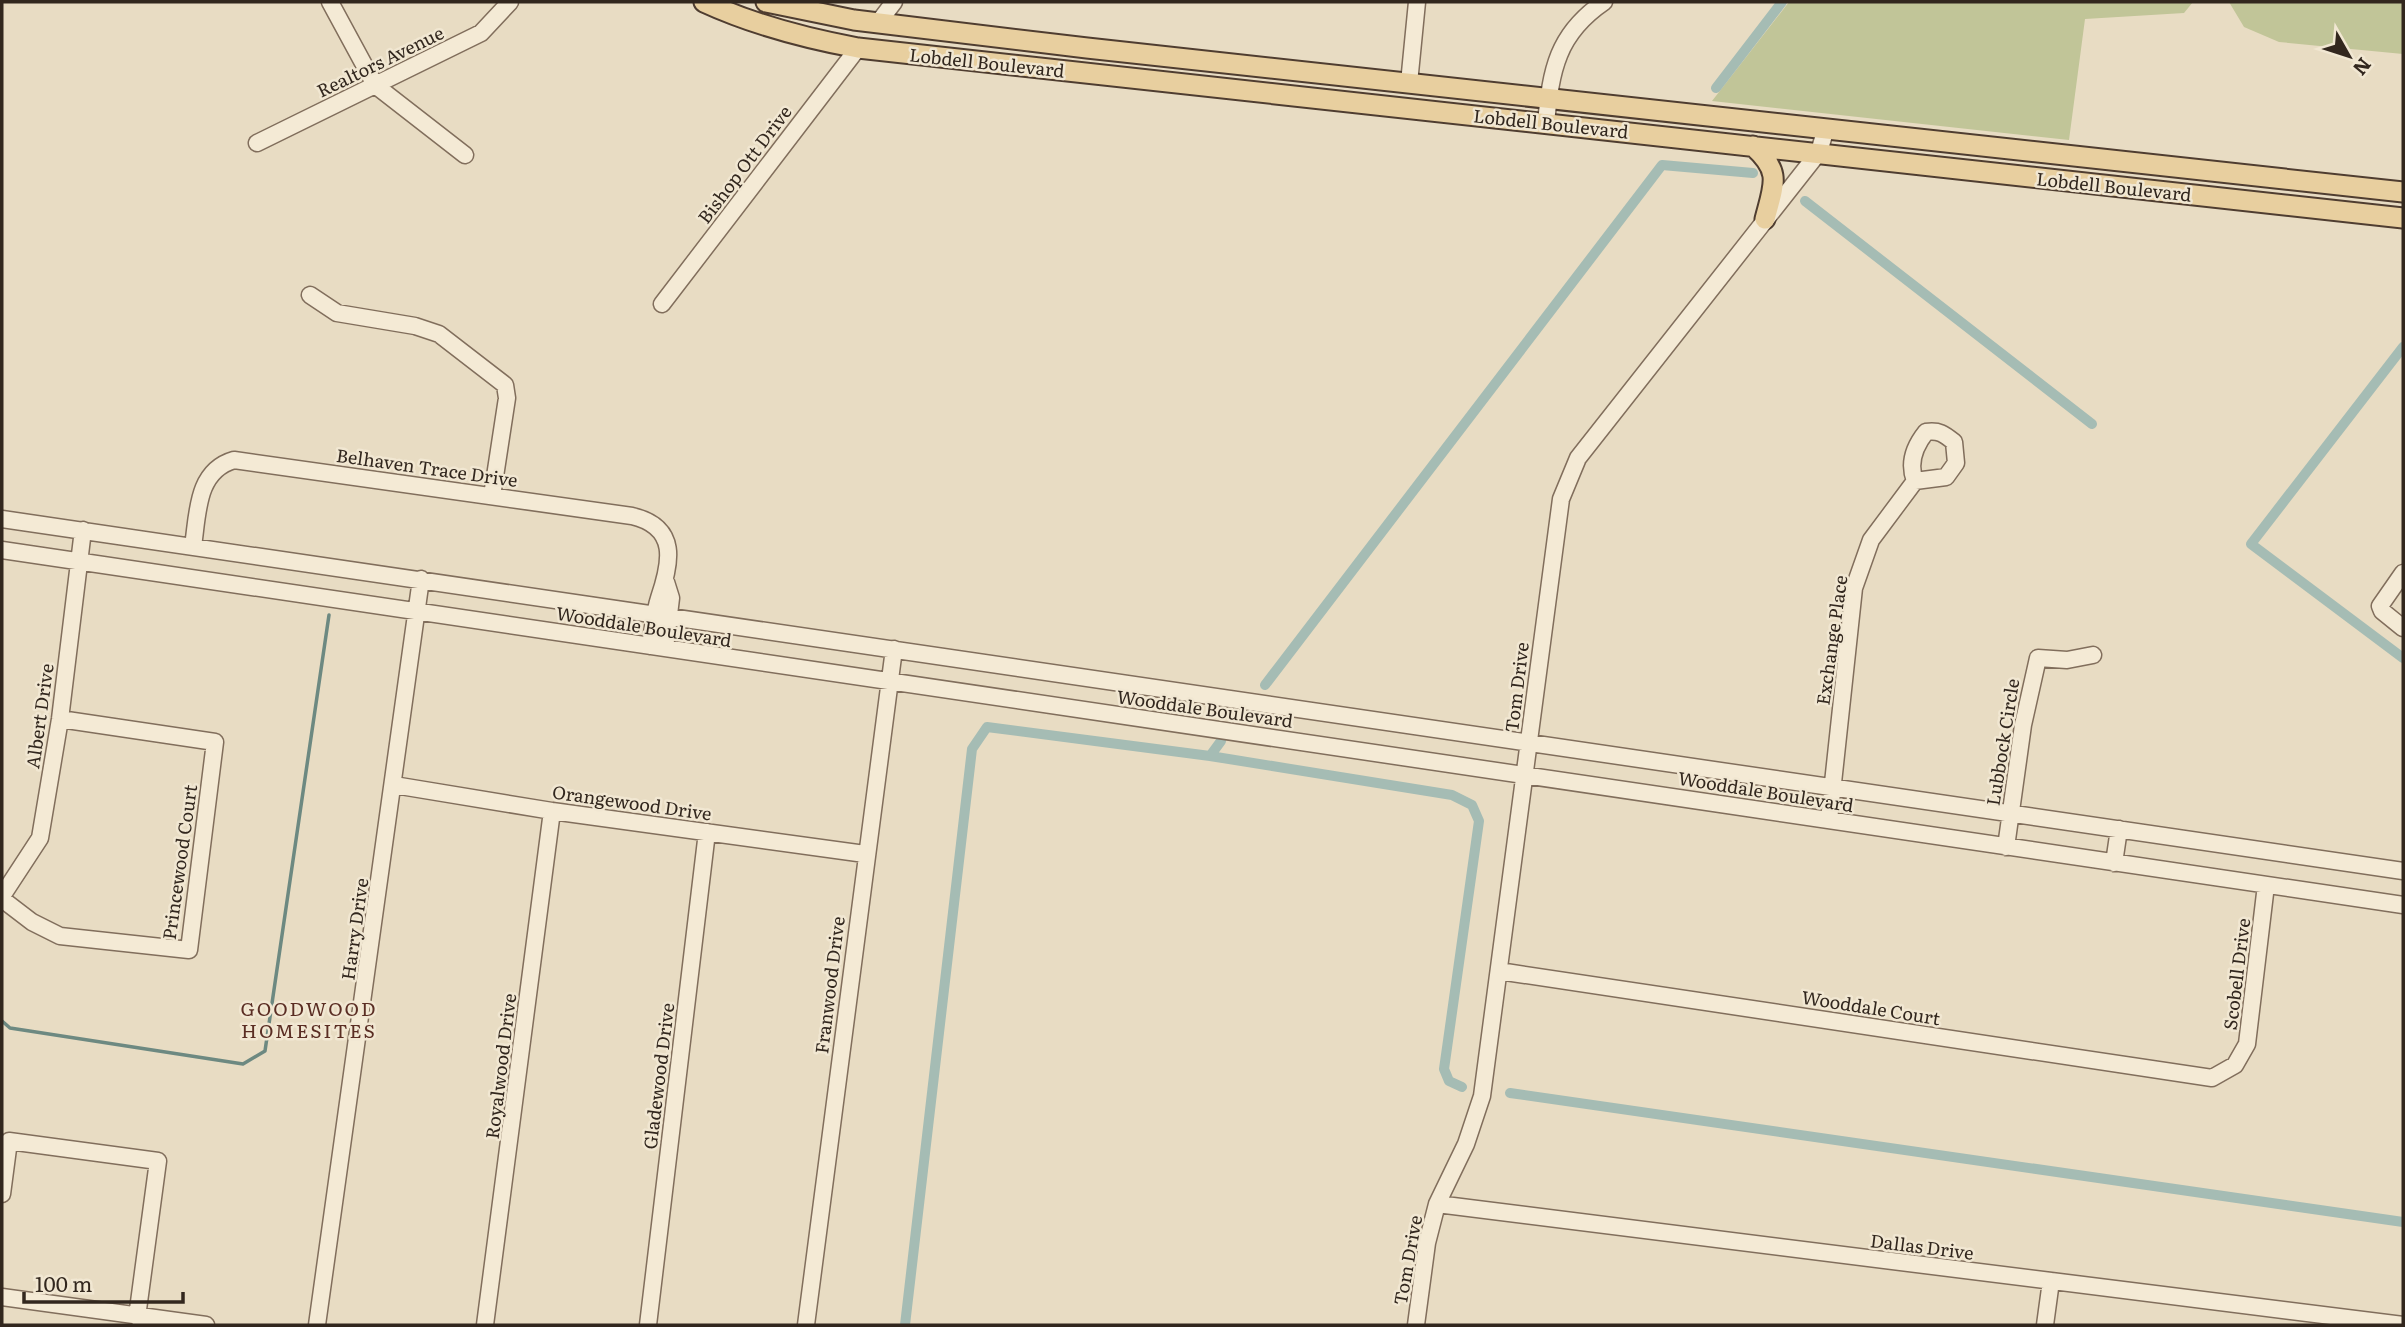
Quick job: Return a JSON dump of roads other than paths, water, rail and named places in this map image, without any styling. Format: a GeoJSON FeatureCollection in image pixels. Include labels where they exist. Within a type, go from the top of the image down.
{"type":"FeatureCollection","features":[{"type":"Feature","properties":{"kind":"main road","name":"Lobdell Boulevard"},"geometry":{"type":"LineString","coordinates":[[704,2],[742,19],[798,37],[858,48],[2403,218]]}},
{"type":"Feature","properties":{"kind":"main road","name":"Lobdell Boulevard"},"geometry":{"type":"LineString","coordinates":[[766,2],[878,23],[2403,191]]}},
{"type":"Feature","properties":{"kind":"main road"},"geometry":{"type":"LineString","coordinates":[[858,48],[878,23]]}},
{"type":"Feature","properties":{"kind":"main road"},"geometry":{"type":"LineString","coordinates":[[1115,75],[1117,50]]}},
{"type":"Feature","properties":{"kind":"main road"},"geometry":{"type":"LineString","coordinates":[[1753,146],[1768,161],[1774,173],[1765,219]]}},
{"type":"Feature","properties":{"kind":"main road"},"geometry":{"type":"LineString","coordinates":[[1973,170],[1982,160],[2031,159],[2043,152]]}},
{"type":"Feature","properties":{"kind":"main road"},"geometry":{"type":"LineString","coordinates":[[2095,183],[2097,158]]}},
{"type":"Feature","properties":{"kind":"main road"},"geometry":{"type":"LineString","coordinates":[[2282,204],[2293,189],[2336,191],[2349,186]]}},
{"type":"Feature","properties":{"kind":"street"},"geometry":{"type":"LineString","coordinates":[[330,2],[374,85],[465,155]]}},
{"type":"Feature","properties":{"kind":"street","name":"Realtors Avenue"},"geometry":{"type":"LineString","coordinates":[[257,143],[481,33],[510,2]]}},
{"type":"Feature","properties":{"kind":"street"},"geometry":{"type":"LineString","coordinates":[[878,23],[894,2]]}},
{"type":"Feature","properties":{"kind":"street"},"geometry":{"type":"LineString","coordinates":[[1409,83],[1417,2]]}},
{"type":"Feature","properties":{"kind":"street"},"geometry":{"type":"LineString","coordinates":[[1546,123],[1551,74],[1565,40],[1586,14],[1604,2]]}},
{"type":"Feature","properties":{"kind":"street","name":"Bishop Ott Drive"},"geometry":{"type":"LineString","coordinates":[[662,304],[858,48]]}},
{"type":"Feature","properties":{"kind":"street"},"geometry":{"type":"LineString","coordinates":[[1463,113],[1465,89]]}},
{"type":"Feature","properties":{"kind":"street","name":"Tom Drive"},"geometry":{"type":"LineString","coordinates":[[1416,1325],[1427,1243],[1437,1204],[1466,1144],[1482,1096],[1553,538],[1561,499],[1578,458],[1819,152],[1826,128]]}},
{"type":"Feature","properties":{"kind":"street"},"geometry":{"type":"LineString","coordinates":[[310,295],[337,313],[415,326],[439,334],[505,385],[508,393],[492,496]]}},
{"type":"Feature","properties":{"kind":"street","name":"Belhaven Trace Drive"},"geometry":{"type":"LineString","coordinates":[[193,546],[205,483],[217,467],[234,460],[647,521],[667,542],[669,563],[666,582],[671,598],[662,615],[658,647]]}},
{"type":"Feature","properties":{"kind":"street","name":"Exchange Place"},"geometry":{"type":"LineString","coordinates":[[1829,820],[1854,587],[1871,540],[1915,481]]}},
{"type":"Feature","properties":{"kind":"street","name":"Wooddale Boulevard"},"geometry":{"type":"LineString","coordinates":[[2,519],[2403,871]]}},
{"type":"Feature","properties":{"kind":"street","name":"Albert Drive"},"geometry":{"type":"LineString","coordinates":[[2,898],[40,838],[60,719],[83,530]]}},
{"type":"Feature","properties":{"kind":"street","name":"Wooddale Boulevard"},"geometry":{"type":"LineString","coordinates":[[2,550],[2403,905]]}},
{"type":"Feature","properties":{"kind":"street"},"geometry":{"type":"LineString","coordinates":[[2403,573],[2380,606],[2382,611],[2403,628]]}},
{"type":"Feature","properties":{"kind":"street","name":"Harry Drive"},"geometry":{"type":"LineString","coordinates":[[317,1325],[421,579]]}},
{"type":"Feature","properties":{"kind":"street","name":"Franwood Drive"},"geometry":{"type":"LineString","coordinates":[[806,1325],[865,854],[894,649]]}},
{"type":"Feature","properties":{"kind":"street","name":"Lubbock Circle"},"geometry":{"type":"LineString","coordinates":[[2007,847],[2022,725],[2038,657],[2067,660],[2093,655]]}},
{"type":"Feature","properties":{"kind":"street"},"geometry":{"type":"LineString","coordinates":[[1191,725],[1197,694]]}},
{"type":"Feature","properties":{"kind":"street","name":"Princewood Court"},"geometry":{"type":"LineString","coordinates":[[2,898],[32,922],[60,936],[189,950],[215,743],[60,719]]}},
{"type":"Feature","properties":{"kind":"street","name":"Orangewood Drive"},"geometry":{"type":"LineString","coordinates":[[394,785],[552,811],[865,854]]}},
{"type":"Feature","properties":{"kind":"street","name":"Royalwood Drive"},"geometry":{"type":"LineString","coordinates":[[485,1325],[552,811]]}},
{"type":"Feature","properties":{"kind":"street"},"geometry":{"type":"LineString","coordinates":[[2114,863],[2119,829]]}},
{"type":"Feature","properties":{"kind":"street","name":"Gladewood Drive"},"geometry":{"type":"LineString","coordinates":[[648,1325],[707,832]]}},
{"type":"Feature","properties":{"kind":"street","name":"Scobell Drive"},"geometry":{"type":"LineString","coordinates":[[2235,1065],[2247,1044],[2266,885]]}},
{"type":"Feature","properties":{"kind":"street","name":"Wooddale Court"},"geometry":{"type":"LineString","coordinates":[[1499,971],[2212,1078],[2235,1065]]}},
{"type":"Feature","properties":{"kind":"street"},"geometry":{"type":"LineString","coordinates":[[2,1194],[9,1141],[158,1161],[137,1317]]}},
{"type":"Feature","properties":{"kind":"street","name":"Dallas Drive"},"geometry":{"type":"LineString","coordinates":[[1437,1204],[2403,1325]]}},
{"type":"Feature","properties":{"kind":"street"},"geometry":{"type":"LineString","coordinates":[[2046,1325],[2051,1281]]}},
{"type":"Feature","properties":{"kind":"street"},"geometry":{"type":"LineString","coordinates":[[2,1297],[206,1325]]}},
{"type":"Feature","properties":{"kind":"waterway"},"geometry":{"type":"LineString","coordinates":[[1716,88],[1782,2]]}},
{"type":"Feature","properties":{"kind":"waterway"},"geometry":{"type":"LineString","coordinates":[[1265,685],[1662,165],[1753,173]]}},
{"type":"Feature","properties":{"kind":"waterway"},"geometry":{"type":"LineString","coordinates":[[1805,201],[2092,424]]}},
{"type":"Feature","properties":{"kind":"waterway"},"geometry":{"type":"LineString","coordinates":[[2403,347],[2251,544],[2403,658]]}},
{"type":"Feature","properties":{"kind":"waterway"},"geometry":{"type":"LineString","coordinates":[[2,1021],[10,1028],[243,1064],[265,1051],[329,615]]}},
{"type":"Feature","properties":{"kind":"waterway"},"geometry":{"type":"LineString","coordinates":[[905,1325],[972,749],[987,727],[1210,756],[1452,795],[1472,805],[1479,821],[1444,1069],[1449,1081],[1462,1087]]}},
{"type":"Feature","properties":{"kind":"waterway"},"geometry":{"type":"LineString","coordinates":[[1210,756],[1221,741]]}},
{"type":"Feature","properties":{"kind":"waterway"},"geometry":{"type":"LineString","coordinates":[[1510,1093],[2403,1222]]}},
{"type":"Feature","properties":{"kind":"district","name":"GOODWOOD HOMESITES"},"geometry":{"type":"Point","coordinates":[309,1019]}}]}
